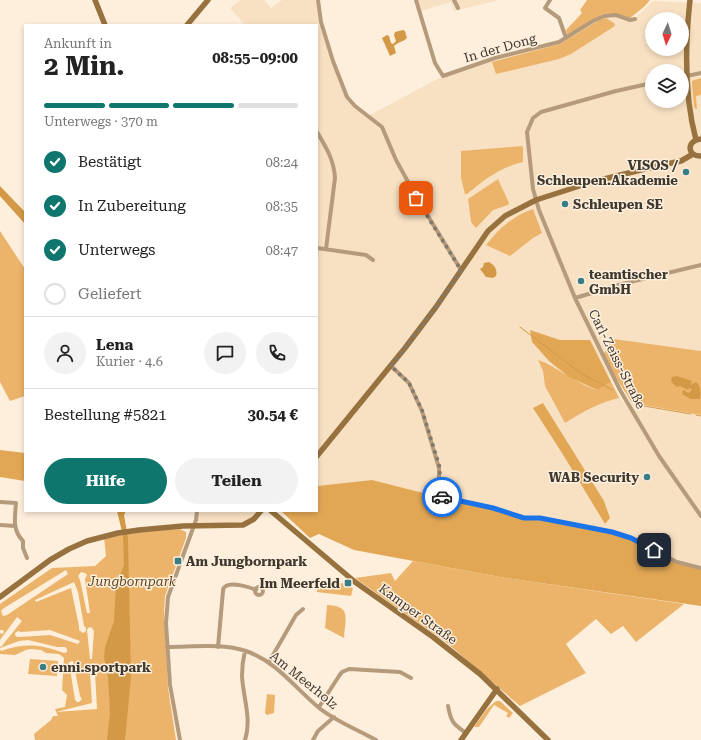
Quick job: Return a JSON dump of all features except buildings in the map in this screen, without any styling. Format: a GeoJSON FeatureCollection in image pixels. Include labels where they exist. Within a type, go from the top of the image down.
{"type":"FeatureCollection","features":[{"type":"Feature","properties":{"kind":"street"},"geometry":{"type":"LineString","coordinates":[[95,0],[105,24]]}},
{"type":"Feature","properties":{"kind":"street"},"geometry":{"type":"LineString","coordinates":[[188,24],[208,0]]}},
{"type":"Feature","properties":{"kind":"street"},"geometry":{"type":"LineString","coordinates":[[318,0],[321,22],[333,61],[348,97],[355,106],[382,127],[396,160],[416,198],[461,270]]}},
{"type":"Feature","properties":{"kind":"street","name":"In der Dong"},"geometry":{"type":"LineString","coordinates":[[416,0],[435,63],[443,76],[495,58],[559,42],[604,16],[616,15],[630,20],[635,19]]}},
{"type":"Feature","properties":{"kind":"street"},"geometry":{"type":"LineString","coordinates":[[454,0],[458,8]]}},
{"type":"Feature","properties":{"kind":"street"},"geometry":{"type":"LineString","coordinates":[[550,0],[545,8],[559,18],[566,38]]}},
{"type":"Feature","properties":{"kind":"street"},"geometry":{"type":"LineString","coordinates":[[686,64],[690,0]]}},
{"type":"Feature","properties":{"kind":"street"},"geometry":{"type":"LineString","coordinates":[[689,75],[701,73]]}},
{"type":"Feature","properties":{"kind":"street","name":"Carl-Zeiss-Straße"},"geometry":{"type":"LineString","coordinates":[[645,85],[541,112],[533,118],[527,132],[533,189],[539,210],[575,298],[620,390],[647,438],[701,516]]}},
{"type":"Feature","properties":{"kind":"street"},"geometry":{"type":"LineString","coordinates":[[689,106],[699,140],[691,146],[691,151],[693,154],[701,156]]}},
{"type":"Feature","properties":{"kind":"street"},"geometry":{"type":"LineString","coordinates":[[318,134],[331,156],[335,170],[326,249]]}},
{"type":"Feature","properties":{"kind":"street"},"geometry":{"type":"LineString","coordinates":[[318,455],[391,366],[436,307],[488,231],[497,222],[513,211],[536,200],[592,182],[681,161],[693,154]]}},
{"type":"Feature","properties":{"kind":"street"},"geometry":{"type":"LineString","coordinates":[[318,248],[366,255],[373,260]]}},
{"type":"Feature","properties":{"kind":"street"},"geometry":{"type":"LineString","coordinates":[[575,298],[622,284],[701,265]]}},
{"type":"Feature","properties":{"kind":"street"},"geometry":{"type":"LineString","coordinates":[[391,366],[409,383],[422,410],[440,468],[439,497],[493,508],[524,518],[540,518],[612,532],[631,538],[678,562],[701,568]]}},
{"type":"Feature","properties":{"kind":"street"},"geometry":{"type":"LineString","coordinates":[[0,502],[16,503],[15,526],[18,536],[23,541],[23,548],[27,558]]}},
{"type":"Feature","properties":{"kind":"street"},"geometry":{"type":"LineString","coordinates":[[180,740],[175,720],[170,685],[166,623],[168,601],[197,512]]}},
{"type":"Feature","properties":{"kind":"street"},"geometry":{"type":"LineString","coordinates":[[0,597],[63,552],[87,541],[118,533],[160,527],[243,525],[254,519],[260,512]]}},
{"type":"Feature","properties":{"kind":"street","name":"Kamper Straße"},"geometry":{"type":"LineString","coordinates":[[272,512],[346,575],[433,637],[480,674],[548,740]]}},
{"type":"Feature","properties":{"kind":"street"},"geometry":{"type":"LineString","coordinates":[[0,525],[15,526]]}},
{"type":"Feature","properties":{"kind":"street"},"geometry":{"type":"LineString","coordinates":[[218,647],[224,588],[226,585],[231,585],[249,587],[256,590]]}},
{"type":"Feature","properties":{"kind":"street"},"geometry":{"type":"LineString","coordinates":[[269,662],[296,615],[303,609]]}},
{"type":"Feature","properties":{"kind":"street","name":"Am Meerholz"},"geometry":{"type":"LineString","coordinates":[[167,647],[218,647],[234,648],[245,651],[269,662],[282,672],[319,707],[376,740]]}},
{"type":"Feature","properties":{"kind":"street"},"geometry":{"type":"LineString","coordinates":[[245,651],[242,676],[248,728],[245,740]]}},
{"type":"Feature","properties":{"kind":"street"},"geometry":{"type":"LineString","coordinates":[[319,707],[342,672],[349,669],[400,672],[410,678]]}},
{"type":"Feature","properties":{"kind":"street"},"geometry":{"type":"LineString","coordinates":[[461,740],[496,689]]}},
{"type":"Feature","properties":{"kind":"street"},"geometry":{"type":"LineString","coordinates":[[448,706],[450,717],[455,726],[466,733]]}},
{"type":"Feature","properties":{"kind":"street"},"geometry":{"type":"LineString","coordinates":[[313,740],[318,731],[334,717]]}},
{"type":"Feature","properties":{"kind":"shaded area"},"geometry":{"type":"Polygon","coordinates":[[[240,0],[264,0],[271,8],[282,0],[318,0],[321,22],[347,97],[368,116],[443,76],[559,42],[593,21],[617,13],[635,18],[653,1],[701,3],[701,351],[614,339],[602,356],[614,386],[623,402],[701,415],[701,566],[680,561],[635,538],[524,518],[372,480],[318,486],[318,24],[244,24],[230,8],[240,0]]]}},
{"type":"Feature","properties":{"kind":"shaded area"},"geometry":{"type":"Polygon","coordinates":[[[418,0],[499,0],[454,11],[451,2],[421,11],[418,0]]]}},
{"type":"Feature","properties":{"kind":"shaded area"},"geometry":{"type":"Polygon","coordinates":[[[405,31],[407,38],[394,46],[396,53],[390,56],[382,38],[387,35],[389,36],[391,43],[393,44],[396,41],[394,35],[395,32],[405,31]]]}},
{"type":"Feature","properties":{"kind":"shaded area"},"geometry":{"type":"Polygon","coordinates":[[[0,186],[24,211],[24,223],[0,196],[0,186]]]}},
{"type":"Feature","properties":{"kind":"shaded area"},"geometry":{"type":"Polygon","coordinates":[[[489,262],[496,269],[496,276],[493,278],[486,277],[480,269],[483,267],[484,263],[489,262]]]}},
{"type":"Feature","properties":{"kind":"shaded area"},"geometry":{"type":"Polygon","coordinates":[[[530,330],[560,340],[590,340],[611,382],[597,390],[569,377],[549,361],[532,342],[530,330]]]}},
{"type":"Feature","properties":{"kind":"shaded area"},"geometry":{"type":"Polygon","coordinates":[[[677,376],[692,381],[691,385],[696,382],[700,390],[700,399],[691,399],[682,394],[683,390],[689,393],[692,389],[689,388],[688,390],[674,385],[671,380],[672,377],[677,376]]]}},
{"type":"Feature","properties":{"kind":"shaded area"},"geometry":{"type":"Polygon","coordinates":[[[543,403],[604,501],[610,518],[605,524],[533,408],[543,403]]]}},
{"type":"Feature","properties":{"kind":"shaded area"},"geometry":{"type":"Polygon","coordinates":[[[0,450],[24,453],[24,481],[0,477],[0,450]]]}},
{"type":"Feature","properties":{"kind":"shaded area"},"geometry":{"type":"Polygon","coordinates":[[[372,480],[451,500],[493,508],[524,518],[540,518],[574,524],[631,538],[677,562],[701,568],[701,606],[500,577],[354,550],[319,534],[310,538],[282,512],[318,512],[318,486],[372,480]]]}},
{"type":"Feature","properties":{"kind":"shaded area"},"geometry":{"type":"Polygon","coordinates":[[[117,512],[126,512],[124,515],[128,538],[131,677],[125,740],[107,740],[110,713],[108,677],[104,657],[105,647],[114,621],[116,585],[124,565],[123,536],[117,512]]]}},
{"type":"Feature","properties":{"kind":"shaded area"},"geometry":{"type":"Polygon","coordinates":[[[199,512],[259,512],[244,524],[197,526],[199,512]]]}},
{"type":"Feature","properties":{"kind":"green space"},"geometry":{"type":"Polygon","coordinates":[[[587,0],[650,0],[630,18],[617,14],[603,14],[567,35],[566,30],[582,13],[580,10],[587,0]]]}},
{"type":"Feature","properties":{"kind":"green space"},"geometry":{"type":"Polygon","coordinates":[[[606,18],[614,23],[615,26],[571,54],[559,59],[496,74],[492,62],[560,44],[601,19],[606,18]]]}},
{"type":"Feature","properties":{"kind":"green space"},"geometry":{"type":"Polygon","coordinates":[[[701,78],[701,95],[696,96],[696,109],[694,107],[692,81],[701,78]]]}},
{"type":"Feature","properties":{"kind":"green space"},"geometry":{"type":"Polygon","coordinates":[[[522,146],[523,162],[500,170],[465,194],[461,178],[461,151],[522,146]]]}},
{"type":"Feature","properties":{"kind":"green space"},"geometry":{"type":"Polygon","coordinates":[[[498,179],[509,203],[508,205],[493,210],[476,228],[471,222],[468,199],[498,179]]]}},
{"type":"Feature","properties":{"kind":"green space"},"geometry":{"type":"Polygon","coordinates":[[[533,209],[542,233],[510,256],[486,245],[507,223],[519,215],[533,209]]]}},
{"type":"Feature","properties":{"kind":"green space"},"geometry":{"type":"Polygon","coordinates":[[[0,231],[24,267],[24,396],[10,401],[0,382],[0,231]]]}},
{"type":"Feature","properties":{"kind":"green space"},"geometry":{"type":"Polygon","coordinates":[[[614,339],[701,351],[701,415],[632,403],[602,356],[614,339]]]}},
{"type":"Feature","properties":{"kind":"green space"},"geometry":{"type":"Polygon","coordinates":[[[538,360],[596,390],[611,382],[619,398],[604,402],[591,408],[565,423],[545,386],[543,371],[538,360]]]}},
{"type":"Feature","properties":{"kind":"green space","name":"Jungbornpark"},"geometry":{"type":"Polygon","coordinates":[[[180,529],[186,532],[186,538],[165,596],[164,612],[168,688],[176,740],[35,740],[34,734],[51,720],[53,716],[58,716],[56,712],[55,709],[65,707],[67,695],[62,690],[64,658],[59,654],[46,653],[41,650],[31,649],[15,655],[0,654],[0,649],[1,651],[25,646],[40,646],[64,653],[67,652],[65,647],[57,647],[28,640],[19,641],[0,648],[0,646],[1,647],[22,621],[17,617],[0,640],[0,633],[3,634],[4,631],[0,630],[0,604],[52,568],[95,566],[106,556],[104,537],[127,533],[180,529]],[[66,570],[1,611],[3,616],[7,615],[68,574],[66,570]],[[81,572],[78,576],[87,613],[90,613],[85,579],[87,575],[81,572]],[[74,582],[35,600],[36,602],[71,588],[79,630],[83,633],[86,631],[78,592],[74,582]],[[91,627],[88,628],[90,659],[92,659],[94,631],[91,627]],[[50,630],[18,631],[15,635],[17,637],[50,635],[78,644],[80,641],[50,630]],[[73,661],[69,662],[75,700],[79,702],[82,699],[80,696],[73,661]],[[90,666],[88,670],[90,673],[92,703],[56,712],[97,709],[96,668],[90,666]]]}},
{"type":"Feature","properties":{"kind":"green space"},"geometry":{"type":"Polygon","coordinates":[[[413,561],[500,577],[684,604],[636,642],[623,626],[611,634],[596,619],[566,644],[586,673],[520,706],[447,643],[355,578],[391,573],[395,581],[413,561]]]}},
{"type":"Feature","properties":{"kind":"green space"},"geometry":{"type":"Polygon","coordinates":[[[342,583],[353,588],[351,596],[317,592],[317,588],[342,583]]]}},
{"type":"Feature","properties":{"kind":"green space"},"geometry":{"type":"Polygon","coordinates":[[[327,605],[335,606],[344,611],[346,619],[344,638],[325,628],[327,605]]]}},
{"type":"Feature","properties":{"kind":"green space","name":"enni.sportpark"},"geometry":{"type":"Polygon","coordinates":[[[30,659],[58,661],[57,676],[28,674],[30,659]]]}},
{"type":"Feature","properties":{"kind":"green space"},"geometry":{"type":"Polygon","coordinates":[[[267,694],[275,695],[274,713],[267,715],[265,713],[267,694]]]}},
{"type":"Feature","properties":{"kind":"green space"},"geometry":{"type":"Polygon","coordinates":[[[496,701],[500,701],[513,713],[509,718],[506,716],[508,713],[494,705],[479,727],[474,727],[487,709],[496,701]]]}},
{"type":"Feature","properties":{"kind":"waterway"},"geometry":{"type":"LineString","coordinates":[[520,327],[582,374],[613,390]]}},
{"type":"Feature","properties":{"kind":"waterway"},"geometry":{"type":"LineString","coordinates":[[630,397],[644,406],[691,414]]}},
{"type":"Feature","properties":{"kind":"waterway"},"geometry":{"type":"LineString","coordinates":[[696,415],[701,416]]}},
{"type":"Feature","properties":{"kind":"way so far"},"geometry":{"type":"LineString","coordinates":[[416,198],[461,270],[436,307],[391,366],[409,383],[422,410],[440,468],[439,497],[442,497]]}},
{"type":"Feature","properties":{"kind":"place","name":"VISOS / Schleupen.Akademie"},"geometry":{"type":"Point","coordinates":[686,172]}},
{"type":"Feature","properties":{"kind":"place","name":"Schleupen SE"},"geometry":{"type":"Point","coordinates":[565,204]}},
{"type":"Feature","properties":{"kind":"place","name":"teamtischer GmbH"},"geometry":{"type":"Point","coordinates":[581,281]}},
{"type":"Feature","properties":{"kind":"place","name":"WAB Security"},"geometry":{"type":"Point","coordinates":[647,477]}},
{"type":"Feature","properties":{"kind":"place","name":"Am Jungbornpark"},"geometry":{"type":"Point","coordinates":[178,561]}},
{"type":"Feature","properties":{"kind":"place","name":"Im Meerfeld"},"geometry":{"type":"Point","coordinates":[348,583]}},
{"type":"Feature","properties":{"kind":"place","name":"enni.sportpark"},"geometry":{"type":"Point","coordinates":[43,667]}},
{"type":"Feature","properties":{"kind":"route"},"geometry":{"type":"LineString","coordinates":[[442,497],[493,508],[524,518],[540,518],[612,532],[631,538],[654,550]]}}]}
